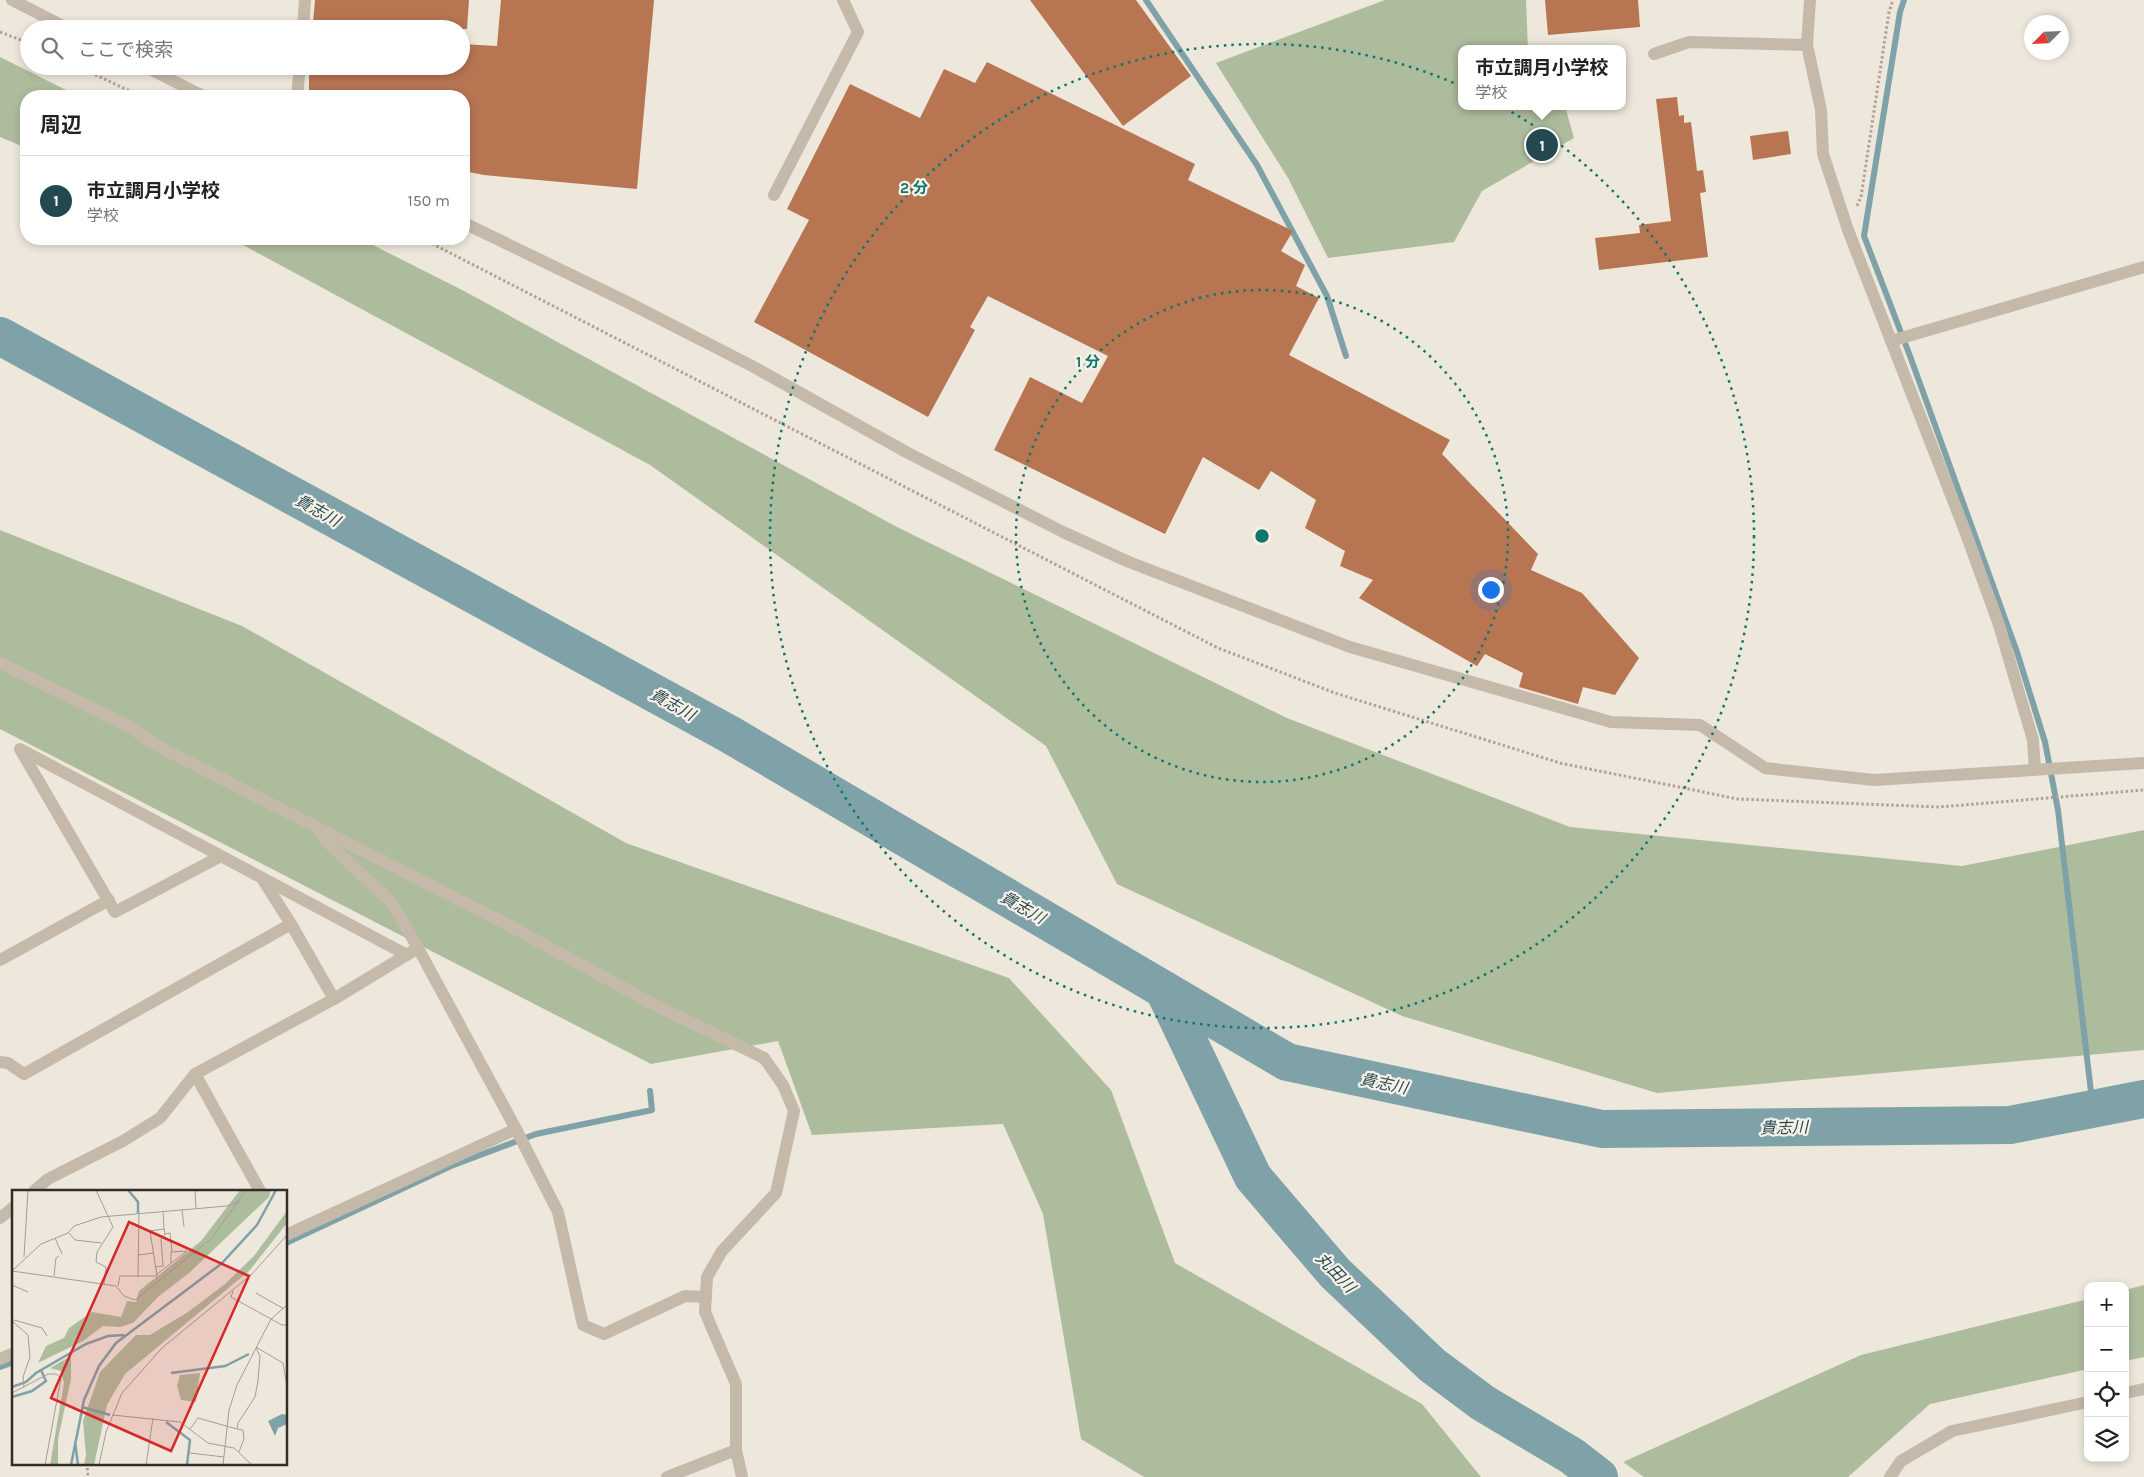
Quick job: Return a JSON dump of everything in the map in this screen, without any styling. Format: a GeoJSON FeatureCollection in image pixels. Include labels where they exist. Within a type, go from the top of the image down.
{"type":"FeatureCollection","features":[{"type":"Feature","properties":{"kind":"street"},"geometry":{"type":"LineString","coordinates":[[12,0],[51,20]]}},
{"type":"Feature","properties":{"kind":"street"},"geometry":{"type":"LineString","coordinates":[[304,20],[305,0]]}},
{"type":"Feature","properties":{"kind":"street"},"geometry":{"type":"LineString","coordinates":[[774,195],[858,32],[843,0]]}},
{"type":"Feature","properties":{"kind":"street"},"geometry":{"type":"LineString","coordinates":[[1810,0],[1806,45],[1821,110],[1823,154],[1848,230],[1999,625],[2033,740],[2036,770]]}},
{"type":"Feature","properties":{"kind":"street"},"geometry":{"type":"LineString","coordinates":[[1654,54],[1690,42],[1806,45]]}},
{"type":"Feature","properties":{"kind":"street"},"geometry":{"type":"LineString","coordinates":[[162,75],[191,90]]}},
{"type":"Feature","properties":{"kind":"street"},"geometry":{"type":"LineString","coordinates":[[298,90],[299,75]]}},
{"type":"Feature","properties":{"kind":"street"},"geometry":{"type":"LineString","coordinates":[[470,226],[634,305],[752,366],[908,453],[1063,532],[1129,562],[1350,647],[1611,722],[1700,725],[1765,768],[1874,780],[2144,763]]}},
{"type":"Feature","properties":{"kind":"street"},"geometry":{"type":"LineString","coordinates":[[1891,341],[2144,267]]}},
{"type":"Feature","properties":{"kind":"street"},"geometry":{"type":"LineString","coordinates":[[0,663],[130,727],[154,744],[508,925],[655,1005],[764,1058],[783,1085],[794,1111],[776,1194],[722,1251],[707,1277],[705,1312],[736,1384],[736,1450],[742,1477]]}},
{"type":"Feature","properties":{"kind":"street"},"geometry":{"type":"LineString","coordinates":[[220,856],[116,912],[20,748],[407,955]]}},
{"type":"Feature","properties":{"kind":"street"},"geometry":{"type":"LineString","coordinates":[[319,829],[327,842],[392,903],[516,1129],[558,1212],[582,1325],[604,1334],[685,1296],[706,1297]]}},
{"type":"Feature","properties":{"kind":"street"},"geometry":{"type":"LineString","coordinates":[[262,878],[334,999]]}},
{"type":"Feature","properties":{"kind":"street"},"geometry":{"type":"LineString","coordinates":[[0,960],[109,900]]}},
{"type":"Feature","properties":{"kind":"street"},"geometry":{"type":"LineString","coordinates":[[0,1062],[8,1063],[24,1074],[291,924]]}},
{"type":"Feature","properties":{"kind":"street"},"geometry":{"type":"LineString","coordinates":[[35,1190],[48,1179],[123,1141],[160,1118],[195,1074],[334,999],[418,948]]}},
{"type":"Feature","properties":{"kind":"street"},"geometry":{"type":"LineString","coordinates":[[195,1074],[259,1190]]}},
{"type":"Feature","properties":{"kind":"street"},"geometry":{"type":"LineString","coordinates":[[288,1234],[516,1129]]}},
{"type":"Feature","properties":{"kind":"street"},"geometry":{"type":"LineString","coordinates":[[0,1218],[12,1209]]}},
{"type":"Feature","properties":{"kind":"street"},"geometry":{"type":"LineString","coordinates":[[0,1359],[12,1354]]}},
{"type":"Feature","properties":{"kind":"street"},"geometry":{"type":"LineString","coordinates":[[2129,1392],[2144,1389]]}},
{"type":"Feature","properties":{"kind":"street"},"geometry":{"type":"LineString","coordinates":[[1890,1477],[1901,1461],[1952,1431],[2084,1403]]}},
{"type":"Feature","properties":{"kind":"street"},"geometry":{"type":"LineString","coordinates":[[667,1477],[736,1450]]}},
{"type":"Feature","properties":{"kind":"path"},"geometry":{"type":"LineString","coordinates":[[1848,230],[1861,196],[1889,12],[1893,0]]}},
{"type":"Feature","properties":{"kind":"path"},"geometry":{"type":"LineString","coordinates":[[0,32],[20,40]]}},
{"type":"Feature","properties":{"kind":"path"},"geometry":{"type":"LineString","coordinates":[[96,75],[127,90]]}},
{"type":"Feature","properties":{"kind":"path"},"geometry":{"type":"LineString","coordinates":[[86,1464],[88,1477]]}},
{"type":"Feature","properties":{"kind":"green space"},"geometry":{"type":"Polygon","coordinates":[[[1385,0],[1526,0],[1528,45],[1458,45],[1458,110],[1566,110],[1574,138],[1482,191],[1454,242],[1328,258],[1288,178],[1216,63],[1385,0]]]}},
{"type":"Feature","properties":{"kind":"green space"},"geometry":{"type":"Polygon","coordinates":[[[0,57],[20,67],[20,75],[36,75],[66,90],[20,90],[20,145],[0,137],[0,57]]]}},
{"type":"Feature","properties":{"kind":"green space"},"geometry":{"type":"Polygon","coordinates":[[[243,245],[373,245],[466,292],[897,527],[1287,718],[1570,827],[1962,866],[2144,830],[2144,1050],[1657,1093],[1402,1016],[1117,884],[1046,746],[650,465],[243,245]]]}},
{"type":"Feature","properties":{"kind":"green space"},"geometry":{"type":"Polygon","coordinates":[[[0,530],[242,626],[626,843],[1009,978],[1111,1090],[1175,1263],[1422,1404],[1481,1477],[1144,1477],[1081,1439],[1043,1214],[1003,1124],[812,1135],[778,1041],[651,1064],[0,729],[0,530]]]}},
{"type":"Feature","properties":{"kind":"green space"},"geometry":{"type":"Polygon","coordinates":[[[2144,1285],[2144,1357],[2129,1360],[2129,1327],[2129,1289],[2144,1285]]]}},
{"type":"Feature","properties":{"kind":"green space"},"geometry":{"type":"Polygon","coordinates":[[[2084,1300],[2084,1370],[1930,1404],[1848,1477],[1644,1477],[1623,1462],[1861,1355],[2084,1300]]]}},
{"type":"Feature","properties":{"kind":"building"},"geometry":{"type":"Polygon","coordinates":[[[315,0],[469,0],[468,20],[313,20],[315,0]]]}},
{"type":"Feature","properties":{"kind":"building"},"geometry":{"type":"Polygon","coordinates":[[[501,0],[654,0],[637,189],[470,172],[470,90],[309,90],[309,75],[470,75],[470,44],[497,46],[501,0]]]}},
{"type":"Feature","properties":{"kind":"building"},"geometry":{"type":"Polygon","coordinates":[[[1030,0],[1136,0],[1191,76],[1123,126],[1030,0]]]}},
{"type":"Feature","properties":{"kind":"building"},"geometry":{"type":"Polygon","coordinates":[[[1545,0],[1638,0],[1640,27],[1548,35],[1545,0]]]}},
{"type":"Feature","properties":{"kind":"building"},"geometry":{"type":"Polygon","coordinates":[[[987,62],[1195,164],[1188,180],[1293,231],[1281,251],[1305,265],[1296,286],[1319,298],[1289,355],[1450,440],[1442,454],[1538,554],[1531,570],[1582,593],[1639,658],[1615,695],[1583,687],[1578,704],[1519,687],[1523,673],[1485,654],[1477,666],[1359,598],[1373,580],[1340,566],[1345,551],[1305,528],[1316,500],[1271,471],[1259,490],[1203,457],[1165,534],[994,450],[1030,377],[1082,403],[1108,356],[988,296],[970,327],[975,330],[928,417],[754,322],[809,220],[787,209],[850,84],[920,118],[944,69],[975,83],[987,62]]]}},
{"type":"Feature","properties":{"kind":"building"},"geometry":{"type":"Polygon","coordinates":[[[1677,97],[1679,116],[1684,115],[1684,123],[1691,122],[1697,171],[1703,170],[1706,192],[1700,193],[1708,257],[1599,270],[1595,238],[1640,233],[1639,225],[1671,221],[1656,99],[1677,97]]]}},
{"type":"Feature","properties":{"kind":"building"},"geometry":{"type":"Polygon","coordinates":[[[1788,131],[1791,154],[1753,160],[1750,136],[1788,131]]]}},
{"type":"Feature","properties":{"kind":"waterway"},"geometry":{"type":"LineString","coordinates":[[1146,0],[1257,165],[1327,296],[1346,356]]}},
{"type":"Feature","properties":{"kind":"waterway"},"geometry":{"type":"LineString","coordinates":[[1904,0],[1900,12],[1864,236],[1910,356],[2017,652],[2045,742],[2058,810],[2093,1109]]}},
{"type":"Feature","properties":{"kind":"waterway","name":"貴志川"},"geometry":{"type":"LineString","coordinates":[[0,336],[729,734],[1287,1062],[1602,1129],[2010,1125],[2144,1099]]}},
{"type":"Feature","properties":{"kind":"waterway","name":"丸田川"},"geometry":{"type":"LineString","coordinates":[[1164,990],[1253,1177],[1335,1273],[1432,1365],[1483,1403],[1572,1456],[1599,1477]]}},
{"type":"Feature","properties":{"kind":"waterway"},"geometry":{"type":"LineString","coordinates":[[288,1242],[451,1166],[536,1134],[652,1110],[650,1091]]}},
{"type":"Feature","properties":{"kind":"waterway"},"geometry":{"type":"LineString","coordinates":[[0,1367],[12,1363]]}},
{"type":"Feature","properties":{"kind":"place","name":"市立調月小学校"},"geometry":{"type":"Point","coordinates":[1542,145]}}]}
